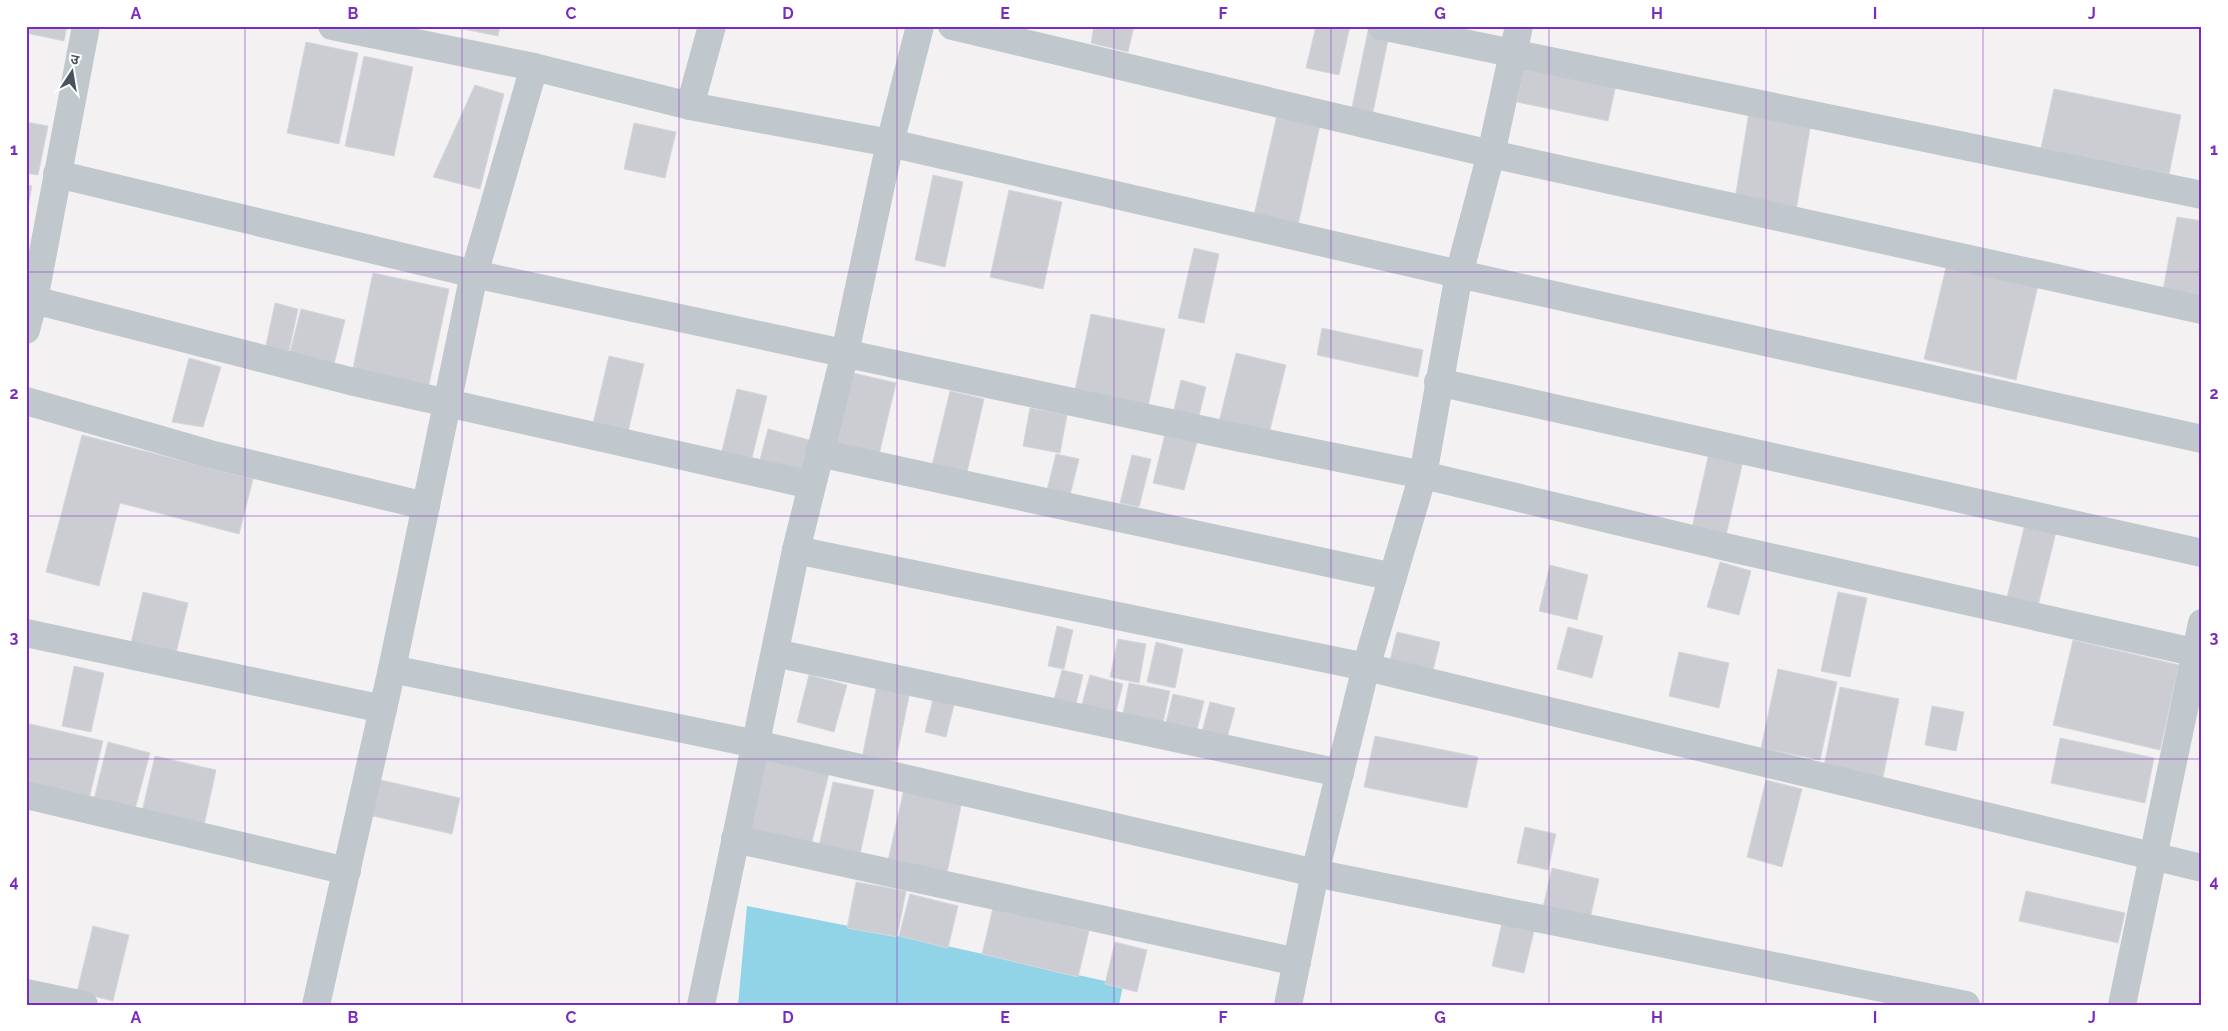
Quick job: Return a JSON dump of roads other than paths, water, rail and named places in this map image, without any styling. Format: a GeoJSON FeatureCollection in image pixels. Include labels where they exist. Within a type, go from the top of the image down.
{"type":"FeatureCollection","features":[{"type":"Feature","properties":{"kind":"street"},"geometry":{"type":"LineString","coordinates":[[26,330],[34,300],[86,26]]}},
{"type":"Feature","properties":{"kind":"street"},"geometry":{"type":"LineString","coordinates":[[332,26],[384,32],[690,106],[890,143],[1459,274],[2202,439]]}},
{"type":"Feature","properties":{"kind":"street"},"geometry":{"type":"LineString","coordinates":[[690,106],[712,26]]}},
{"type":"Feature","properties":{"kind":"street"},"geometry":{"type":"LineString","coordinates":[[702,1005],[796,550],[845,353],[890,143],[920,26]]}},
{"type":"Feature","properties":{"kind":"street"},"geometry":{"type":"LineString","coordinates":[[952,26],[1491,154],[2202,310]]}},
{"type":"Feature","properties":{"kind":"street"},"geometry":{"type":"LineString","coordinates":[[1381,26],[1516,39],[2202,195]]}},
{"type":"Feature","properties":{"kind":"street"},"geometry":{"type":"LineString","coordinates":[[1288,1005],[1315,873],[1366,667],[1423,475],[1438,382],[1459,274],[1491,154],[1516,39]]}},
{"type":"Feature","properties":{"kind":"street"},"geometry":{"type":"LineString","coordinates":[[316,1005],[392,669],[449,402],[474,274],[534,67]]}},
{"type":"Feature","properties":{"kind":"street"},"geometry":{"type":"LineString","coordinates":[[57,174],[474,274],[1236,437],[1423,475],[1730,548],[2199,653]]}},
{"type":"Feature","properties":{"kind":"street"},"geometry":{"type":"LineString","coordinates":[[34,300],[350,381],[811,485]]}},
{"type":"Feature","properties":{"kind":"street"},"geometry":{"type":"LineString","coordinates":[[1438,382],[2202,553]]}},
{"type":"Feature","properties":{"kind":"street"},"geometry":{"type":"LineString","coordinates":[[26,401],[210,454],[426,506]]}},
{"type":"Feature","properties":{"kind":"street"},"geometry":{"type":"LineString","coordinates":[[819,453],[1393,577]]}},
{"type":"Feature","properties":{"kind":"street"},"geometry":{"type":"LineString","coordinates":[[796,550],[1366,667],[2202,868]]}},
{"type":"Feature","properties":{"kind":"street"},"geometry":{"type":"LineString","coordinates":[[2122,1005],[2199,653],[2202,623]]}},
{"type":"Feature","properties":{"kind":"street"},"geometry":{"type":"LineString","coordinates":[[26,633],[383,709]]}},
{"type":"Feature","properties":{"kind":"street"},"geometry":{"type":"LineString","coordinates":[[775,653],[1340,772]]}},
{"type":"Feature","properties":{"kind":"street"},"geometry":{"type":"LineString","coordinates":[[392,669],[756,744],[1315,873],[1966,1005]]}},
{"type":"Feature","properties":{"kind":"street"},"geometry":{"type":"LineString","coordinates":[[26,795],[347,871]]}},
{"type":"Feature","properties":{"kind":"street"},"geometry":{"type":"LineString","coordinates":[[735,838],[1297,962]]}},
{"type":"Feature","properties":{"kind":"street"},"geometry":{"type":"LineString","coordinates":[[26,993],[84,1005]]}},
{"type":"Feature","properties":{"kind":"water"},"geometry":{"type":"Polygon","coordinates":[[[747,906],[915,939],[1123,985],[1119,1005],[738,1005],[747,906]]]}}]}
